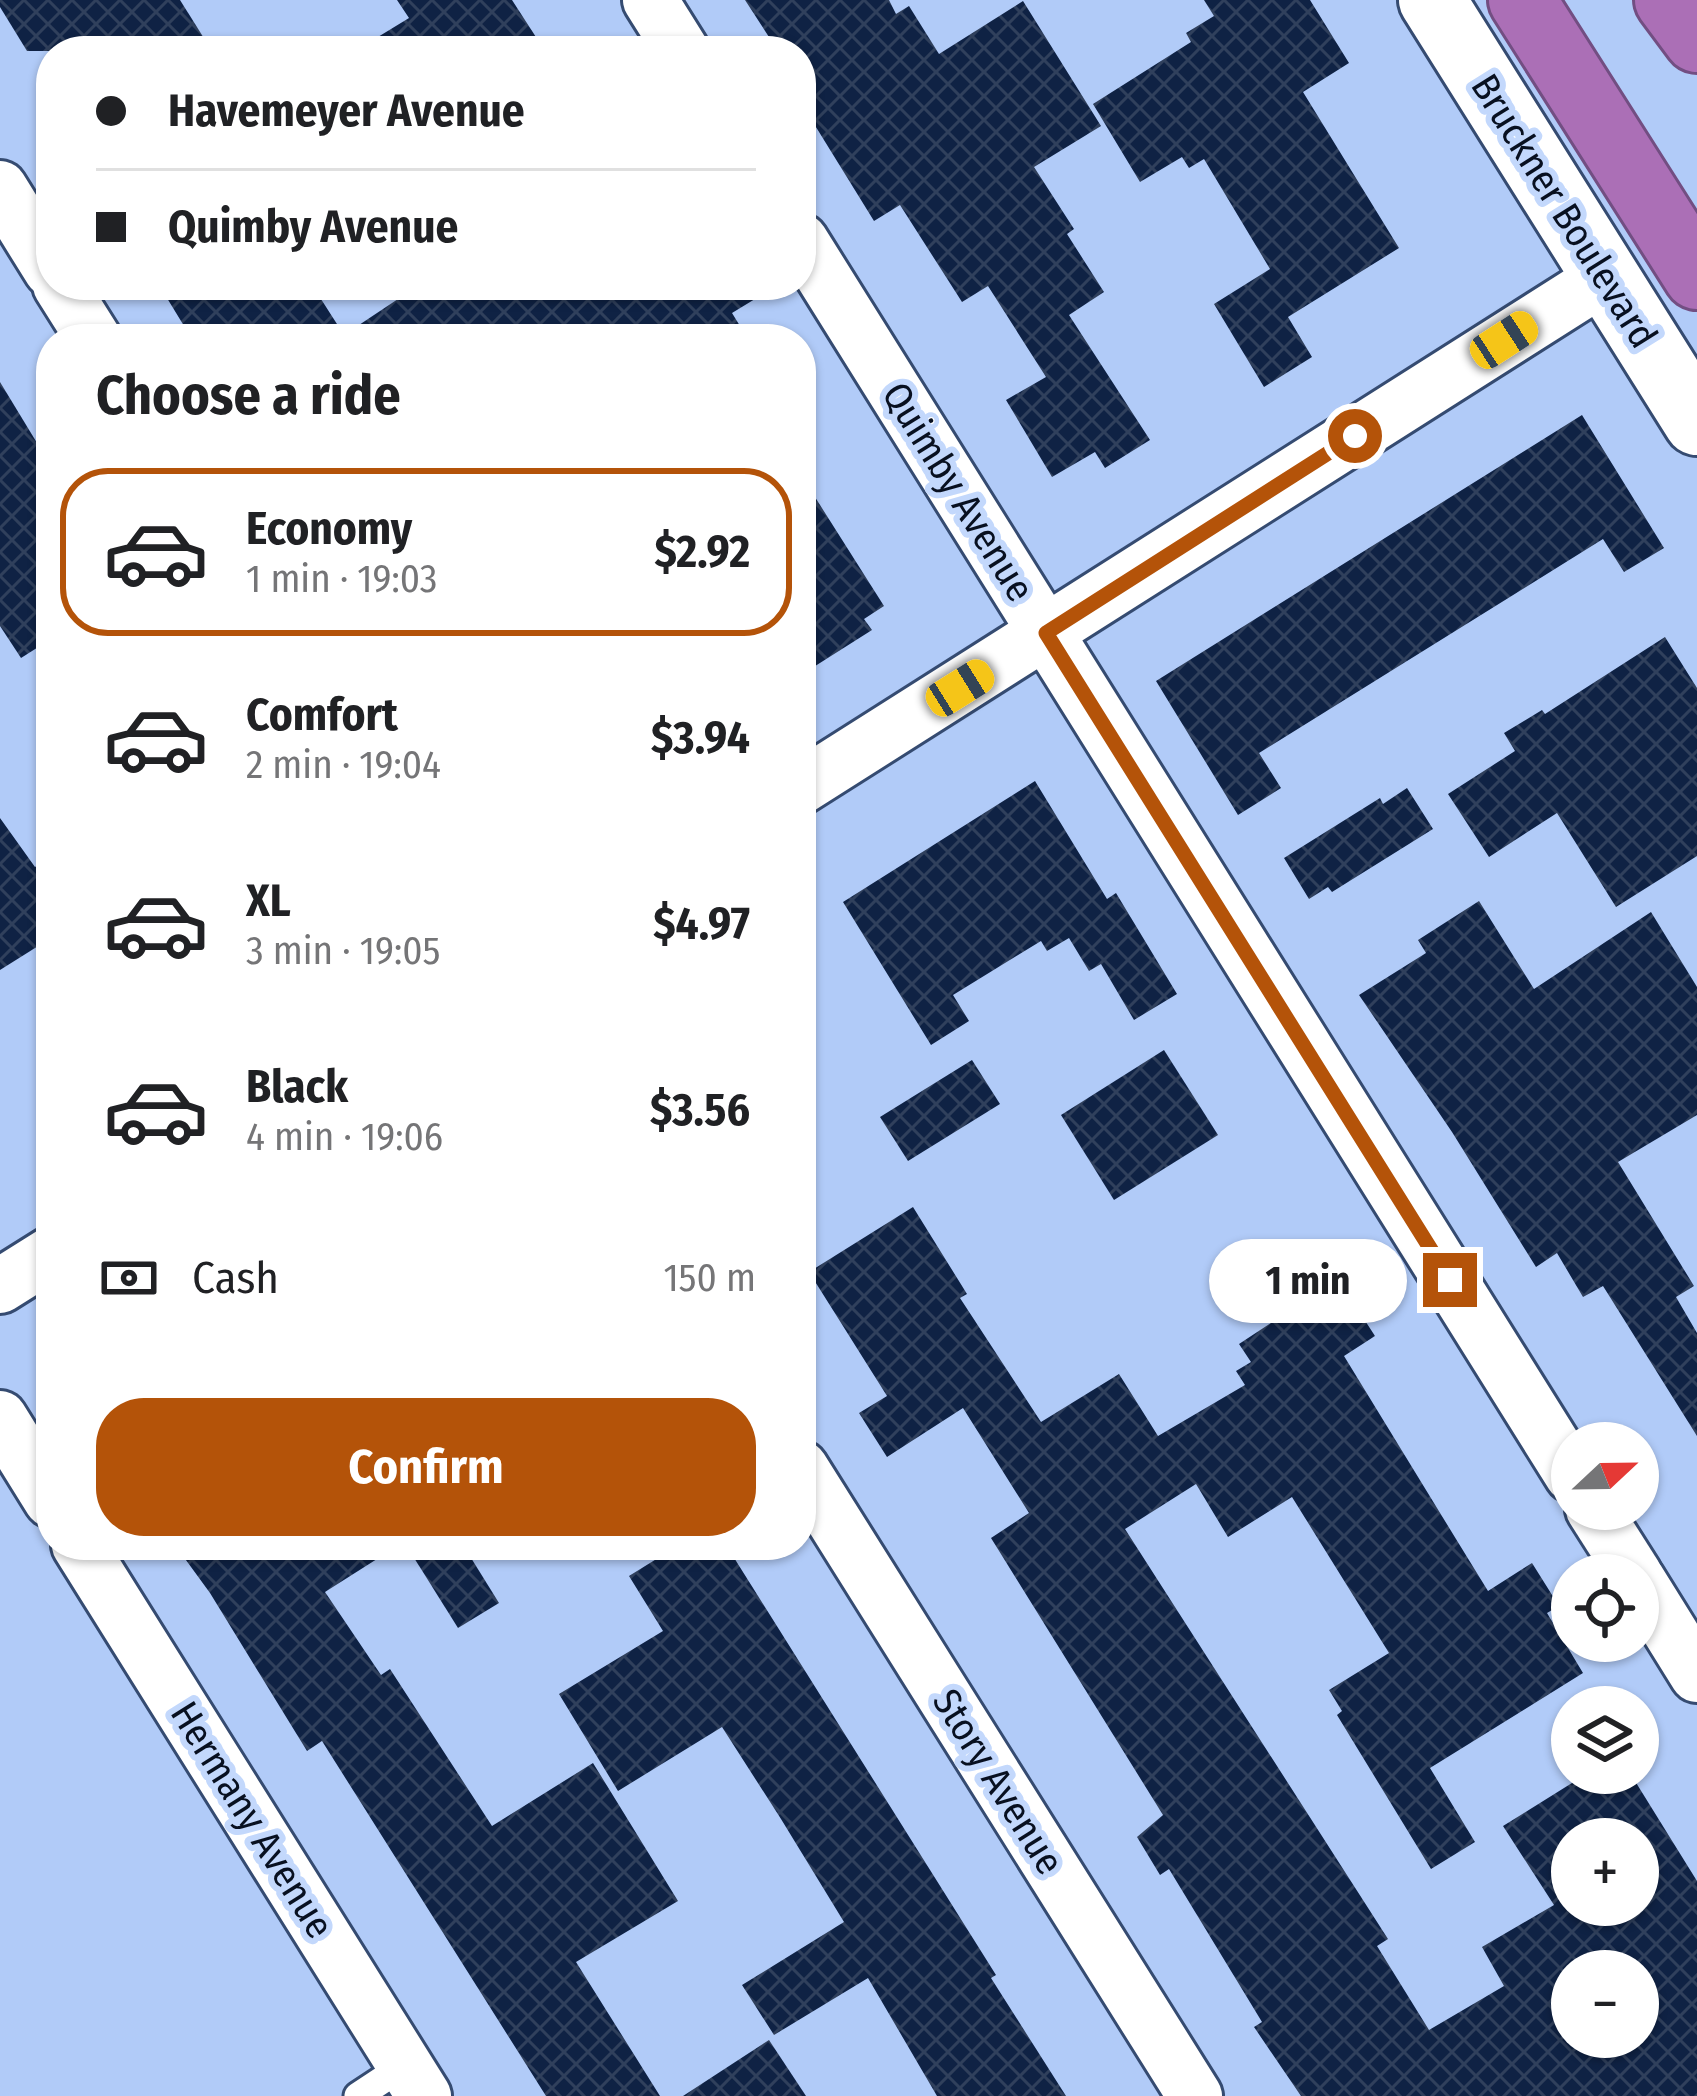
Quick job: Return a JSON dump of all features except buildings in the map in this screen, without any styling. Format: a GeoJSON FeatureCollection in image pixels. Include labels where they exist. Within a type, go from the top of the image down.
{"type":"FeatureCollection","features":[{"type":"Feature","properties":{"kind":"highway"},"geometry":{"type":"LineString","coordinates":[[1522,0],[1697,273]]}},
{"type":"Feature","properties":{"kind":"highway"},"geometry":{"type":"LineString","coordinates":[[1668,0],[1697,39]]}},
{"type":"Feature","properties":{"kind":"main road","name":"Bruckner Boulevard"},"geometry":{"type":"LineString","coordinates":[[1432,0],[1697,422]]}},
{"type":"Feature","properties":{"kind":"street"},"geometry":{"type":"LineString","coordinates":[[650,0],[673,36]]}},
{"type":"Feature","properties":{"kind":"street"},"geometry":{"type":"LineString","coordinates":[[0,188],[36,246]]}},
{"type":"Feature","properties":{"kind":"street","name":"Quimby Avenue"},"geometry":{"type":"LineString","coordinates":[[816,266],[1551,1441]]}},
{"type":"Feature","properties":{"kind":"street"},"geometry":{"type":"LineString","coordinates":[[816,778],[1605,277]]}},
{"type":"Feature","properties":{"kind":"street"},"geometry":{"type":"LineString","coordinates":[[0,1286],[36,1263]]}},
{"type":"Feature","properties":{"kind":"street"},"geometry":{"type":"LineString","coordinates":[[0,1418],[36,1476]]}},
{"type":"Feature","properties":{"kind":"street","name":"Story Avenue"},"geometry":{"type":"LineString","coordinates":[[816,1492],[1195,2096]]}},
{"type":"Feature","properties":{"kind":"street","name":"Hermany Avenue"},"geometry":{"type":"LineString","coordinates":[[89,1560],[415,2081]]}},
{"type":"Feature","properties":{"kind":"street"},"geometry":{"type":"LineString","coordinates":[[1659,1615],[1697,1675]]}},
{"type":"Feature","properties":{"kind":"lane"},"geometry":{"type":"LineString","coordinates":[[358,2096],[415,2081]]}},
{"type":"Feature","properties":{"kind":"route"},"geometry":{"type":"LineString","coordinates":[[1355,436],[1046,633],[1450,1280]]}}]}
